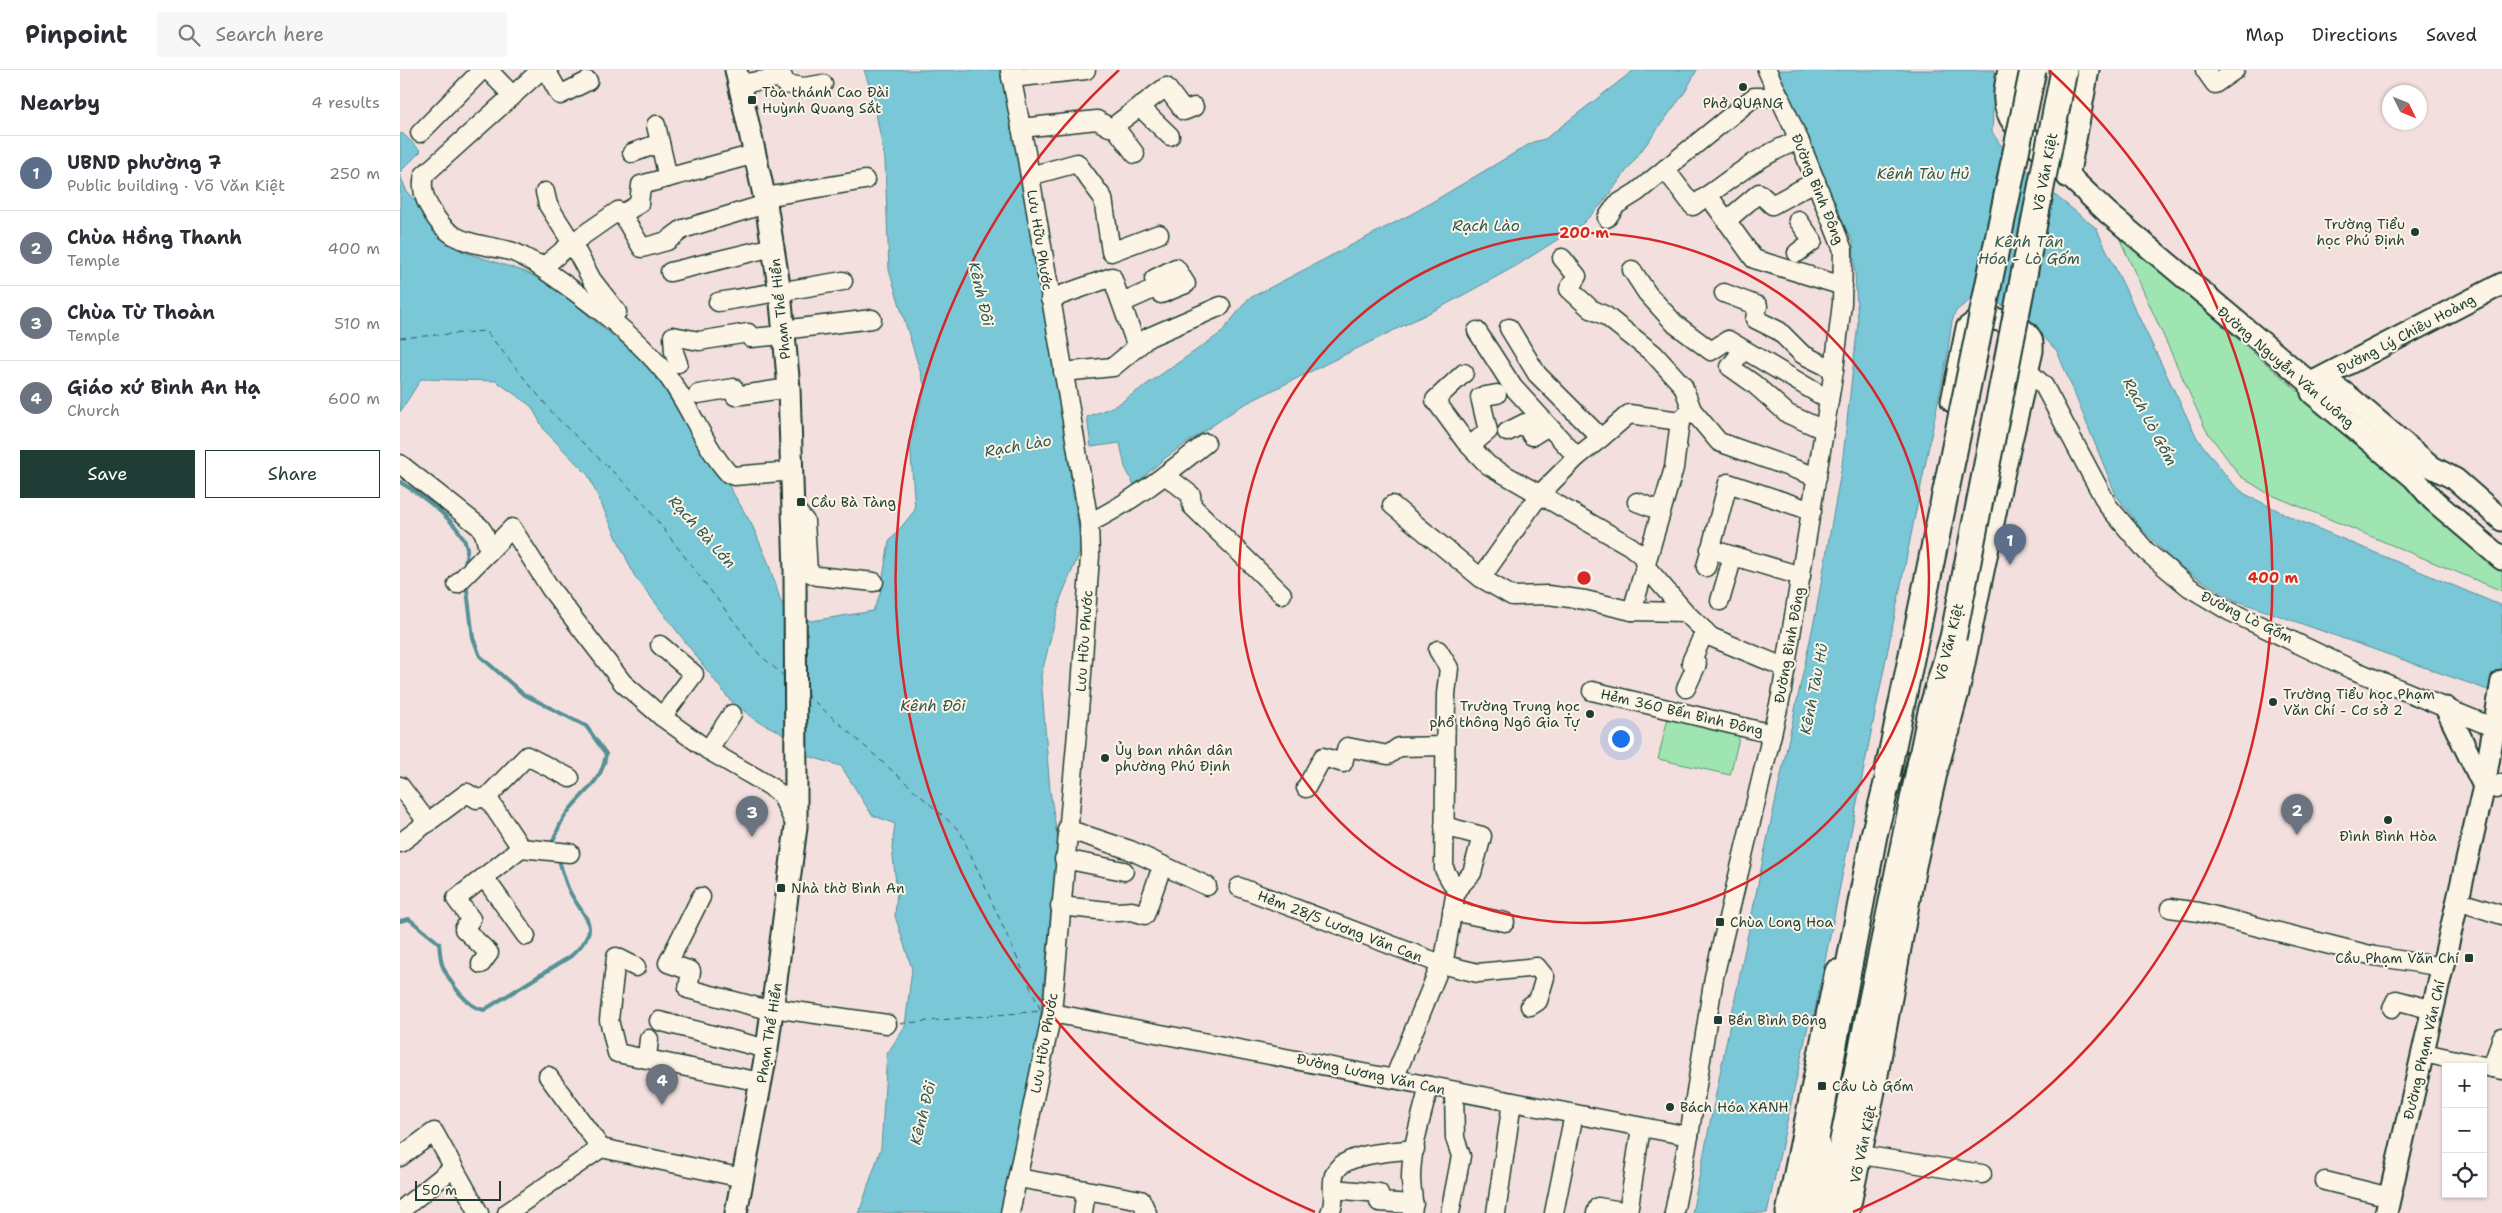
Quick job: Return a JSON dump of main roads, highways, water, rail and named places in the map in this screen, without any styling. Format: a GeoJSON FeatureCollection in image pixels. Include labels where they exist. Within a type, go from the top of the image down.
{"type":"FeatureCollection","features":[{"type":"Feature","properties":{"kind":"highway"},"geometry":{"type":"LineString","coordinates":[[1888,775],[2033,70]]}},
{"type":"Feature","properties":{"kind":"highway","name":"Võ Văn Kiệt"},"geometry":{"type":"LineString","coordinates":[[1806,1213],[1818,1153],[1816,1138],[1874,835],[1888,775],[1920,680],[2045,70]]}},
{"type":"Feature","properties":{"kind":"highway","name":"Võ Văn Kiệt"},"geometry":{"type":"LineString","coordinates":[[1828,1213],[1931,712],[1953,638],[2076,72]]}},
{"type":"Feature","properties":{"kind":"highway"},"geometry":{"type":"LineString","coordinates":[[1947,730],[1954,658],[1953,638]]}},
{"type":"Feature","properties":{"kind":"main road","name":"Đường Nguyễn Văn Luông"},"geometry":{"type":"LineString","coordinates":[[2009,70],[2004,102],[2007,114],[2014,124],[2068,177],[2169,266],[2321,387],[2414,478],[2433,500],[2502,559]]}},
{"type":"Feature","properties":{"kind":"main road","name":"Võ Văn Kiệt"},"geometry":{"type":"LineString","coordinates":[[2068,177],[2076,72]]}},
{"type":"Feature","properties":{"kind":"main road","name":"Phạm Thế Hiển"},"geometry":{"type":"LineString","coordinates":[[736,1213],[767,1049],[796,827],[794,551],[789,388],[780,292],[766,201],[738,77]]}},
{"type":"Feature","properties":{"kind":"main road","name":"Đường Lý Chiêu Hoàng"},"geometry":{"type":"LineString","coordinates":[[2321,387],[2502,284]]}},
{"type":"Feature","properties":{"kind":"main road","name":"Đường Lý Chiêu Hoàng"},"geometry":{"type":"LineString","coordinates":[[2321,387],[2502,301]]}},
{"type":"Feature","properties":{"kind":"main road","name":"Võ Văn Kiệt"},"geometry":{"type":"LineString","coordinates":[[1848,1213],[1861,1155],[1915,866],[1947,730],[1958,692],[2000,484],[2032,343],[2029,335],[2009,324],[1983,319],[1967,328],[1891,702],[1888,775]]}},
{"type":"Feature","properties":{"kind":"main road","name":"Đường Nguyễn Văn Luông"},"geometry":{"type":"LineString","coordinates":[[2321,387],[2347,395],[2432,467],[2455,479],[2502,520]]}},
{"type":"Feature","properties":{"kind":"main road"},"geometry":{"type":"LineString","coordinates":[[2432,467],[2454,470],[2502,510]]}},
{"type":"Feature","properties":{"kind":"main road"},"geometry":{"type":"LineString","coordinates":[[2432,467],[2444,486],[2502,533]]}},
{"type":"Feature","properties":{"kind":"main road"},"geometry":{"type":"LineString","coordinates":[[2414,478],[2441,492],[2502,546]]}},
{"type":"Feature","properties":{"kind":"main road","name":"Đường Phạm Văn Chí"},"geometry":{"type":"LineString","coordinates":[[2391,1208],[2429,1054],[2470,905],[2494,786],[2497,723],[2502,681]]}},
{"type":"Feature","properties":{"kind":"main road"},"geometry":{"type":"LineString","coordinates":[[2446,708],[2494,786]]}},
{"type":"Feature","properties":{"kind":"main road","name":"Đường Phạm Văn Chí"},"geometry":{"type":"LineString","coordinates":[[2429,1054],[2433,1010],[2443,967],[2502,762]]}},
{"type":"Feature","properties":{"kind":"main road","name":"Võ Văn Kiệt"},"geometry":{"type":"LineString","coordinates":[[1787,1213],[1859,854],[1874,835]]}},
{"type":"Feature","properties":{"kind":"main road","name":"Võ Văn Kiệt"},"geometry":{"type":"LineString","coordinates":[[1796,1213],[1808,1150],[1816,1138]]}},
{"type":"Feature","properties":{"kind":"water","name":"Kênh Đôi"},"geometry":{"type":"Polygon","coordinates":[[[864,70],[1001,70],[1057,370],[1071,482],[1082,547],[1061,597],[1041,676],[1050,791],[1058,841],[1037,1049],[1005,1213],[859,1213],[881,1148],[887,1054],[905,1026],[912,969],[895,916],[897,892],[892,848],[895,824],[872,815],[841,766],[808,756],[778,731],[755,720],[729,699],[634,575],[588,475],[545,431],[531,406],[496,381],[421,379],[400,412],[400,175],[407,192],[461,251],[526,272],[555,288],[629,349],[664,385],[723,476],[752,525],[768,562],[781,602],[789,611],[811,621],[873,611],[880,594],[889,542],[915,510],[910,442],[925,387],[889,270],[885,161],[873,97],[864,70]]]}},
{"type":"Feature","properties":{"kind":"water","name":"Rạch Lào"},"geometry":{"type":"Polygon","coordinates":[[[1634,70],[1697,70],[1685,92],[1601,205],[1582,224],[1516,266],[1445,305],[1241,406],[1165,458],[1134,485],[1125,467],[1120,443],[1091,447],[1087,417],[1117,405],[1221,333],[1248,299],[1417,211],[1533,142],[1545,139],[1634,70]]]}},
{"type":"Feature","properties":{"kind":"water"},"geometry":{"type":"Polygon","coordinates":[[[1775,70],[1995,70],[1992,132],[2000,144],[2046,188],[2096,228],[2197,438],[2231,482],[2245,494],[2293,518],[2502,606],[2502,695],[2232,599],[2188,572],[2169,557],[2139,526],[2116,495],[2057,351],[2040,333],[1999,303],[1984,297],[1969,301],[1956,311],[1952,321],[1947,357],[1813,1020],[1808,1026],[1767,1213],[1692,1213],[1763,859],[1816,612],[1842,465],[1858,323],[1853,242],[1809,157],[1775,70]]]}},
{"type":"Feature","properties":{"kind":"water"},"geometry":{"type":"Polygon","coordinates":[[[402,133],[421,151],[400,172],[400,134],[402,133]]]}},
{"type":"Feature","properties":{"kind":"waterway"},"geometry":{"type":"LineString","coordinates":[[400,482],[439,510],[457,529],[464,539],[467,548],[465,567]]}},
{"type":"Feature","properties":{"kind":"waterway"},"geometry":{"type":"LineString","coordinates":[[466,582],[473,638],[480,656],[523,694],[586,726],[606,754],[604,765],[595,782],[563,819],[553,841],[555,847]]}},
{"type":"Feature","properties":{"kind":"waterway"},"geometry":{"type":"LineString","coordinates":[[400,921],[409,919],[439,943],[442,964],[455,987],[471,1005],[484,1010],[571,956],[587,937],[588,922],[569,890],[558,856]]}},
{"type":"Feature","properties":{"kind":"place","name":"Phở QUANG"},"geometry":{"type":"Point","coordinates":[1743,87]}},
{"type":"Feature","properties":{"kind":"place","name":"Tòa thánh Cao Đài Huỳnh Quang Sắt"},"geometry":{"type":"Point","coordinates":[752,100]}},
{"type":"Feature","properties":{"kind":"place","name":"Trường Tiểu học Phú Định"},"geometry":{"type":"Point","coordinates":[2415,232]}},
{"type":"Feature","properties":{"kind":"place","name":"Cầu Bà Tàng"},"geometry":{"type":"Point","coordinates":[801,502]}},
{"type":"Feature","properties":{"kind":"place","name":"UBND phường 7"},"geometry":{"type":"Point","coordinates":[2010,565]}},
{"type":"Feature","properties":{"kind":"place","name":"Trường Tiểu học Phạm Văn Chí - Cơ sở 2"},"geometry":{"type":"Point","coordinates":[2273,702]}},
{"type":"Feature","properties":{"kind":"place","name":"Trường Trung học phổ thông Ngô Gia Tự"},"geometry":{"type":"Point","coordinates":[1590,714]}},
{"type":"Feature","properties":{"kind":"place","name":"Ủy ban nhân dân phường Phú Định"},"geometry":{"type":"Point","coordinates":[1105,758]}},
{"type":"Feature","properties":{"kind":"place","name":"Đình Bình Hòa"},"geometry":{"type":"Point","coordinates":[2388,820]}},
{"type":"Feature","properties":{"kind":"place","name":"Chùa Hồng Thanh"},"geometry":{"type":"Point","coordinates":[2297,835]}},
{"type":"Feature","properties":{"kind":"place","name":"Chùa Từ Thoàn"},"geometry":{"type":"Point","coordinates":[752,837]}},
{"type":"Feature","properties":{"kind":"place","name":"Nhà thờ Bình An"},"geometry":{"type":"Point","coordinates":[781,888]}},
{"type":"Feature","properties":{"kind":"place","name":"Chùa Long Hoa"},"geometry":{"type":"Point","coordinates":[1720,922]}},
{"type":"Feature","properties":{"kind":"place","name":"Cầu Phạm Văn Chí"},"geometry":{"type":"Point","coordinates":[2469,958]}},
{"type":"Feature","properties":{"kind":"place","name":"Bến Bình Đông"},"geometry":{"type":"Point","coordinates":[1718,1020]}},
{"type":"Feature","properties":{"kind":"place","name":"Cầu Lò Gốm"},"geometry":{"type":"Point","coordinates":[1822,1086]}},
{"type":"Feature","properties":{"kind":"place","name":"Giáo xứ Bình An Hạ"},"geometry":{"type":"Point","coordinates":[662,1105]}},
{"type":"Feature","properties":{"kind":"place","name":"Bách Hóa XANH"},"geometry":{"type":"Point","coordinates":[1670,1107]}},
{"type":"Feature","properties":{"kind":"water label","name":"Kênh Tàu Hủ"},"geometry":{"type":"Point","coordinates":[1923,174]}},
{"type":"Feature","properties":{"kind":"water label","name":"Kênh Tân Hóa - Lò Gốm"},"geometry":{"type":"Point","coordinates":[2029,250]}},
{"type":"Feature","properties":{"kind":"water label","name":"Rạch Lò Gốm"},"geometry":{"type":"Point","coordinates":[2150,422]}},
{"type":"Feature","properties":{"kind":"water label","name":"Rạch Bà Lớn"},"geometry":{"type":"Point","coordinates":[702,532]}},
{"type":"Feature","properties":{"kind":"water label","name":"Kênh Tàu Hủ"},"geometry":{"type":"Point","coordinates":[1814,689]}}]}
